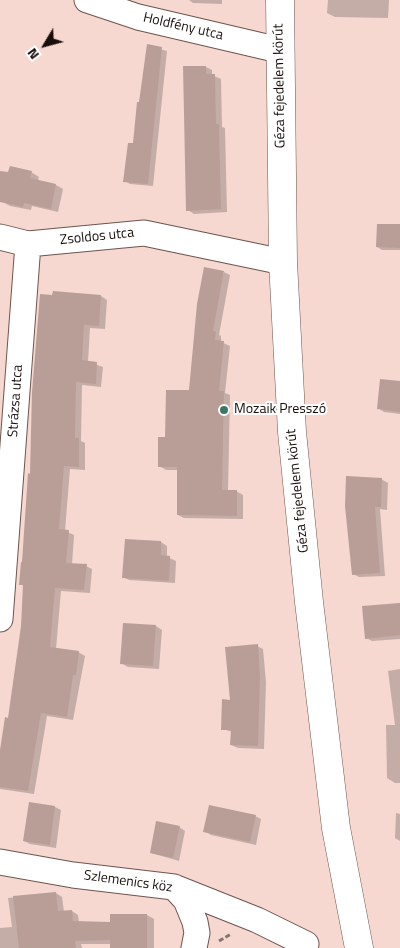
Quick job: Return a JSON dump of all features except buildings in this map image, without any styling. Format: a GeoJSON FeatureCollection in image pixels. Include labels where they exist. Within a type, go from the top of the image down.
{"type":"FeatureCollection","features":[{"type":"Feature","properties":{"kind":"street","name":"Holdfény utca"},"geometry":{"type":"LineString","coordinates":[[87,0],[138,17],[279,50]]}},
{"type":"Feature","properties":{"kind":"street","name":"Géza fejedelem körút"},"geometry":{"type":"LineString","coordinates":[[280,0],[279,50],[283,262],[292,432],[309,602],[336,828],[359,948]]}},
{"type":"Feature","properties":{"kind":"street","name":"Zsoldos utca"},"geometry":{"type":"LineString","coordinates":[[0,237],[28,244],[144,233],[283,262]]}},
{"type":"Feature","properties":{"kind":"street","name":"Strázsa utca"},"geometry":{"type":"LineString","coordinates":[[0,618],[28,244]]}},
{"type":"Feature","properties":{"kind":"street","name":"Szlemenics köz"},"geometry":{"type":"LineString","coordinates":[[0,862],[73,875],[174,887],[257,920],[306,944]]}},
{"type":"Feature","properties":{"kind":"street"},"geometry":{"type":"LineString","coordinates":[[174,887],[186,900],[195,922],[197,933],[194,948]]}},
{"type":"Feature","properties":{"kind":"place","name":"Mozaik Presszó"},"geometry":{"type":"Point","coordinates":[224,410]}}]}
